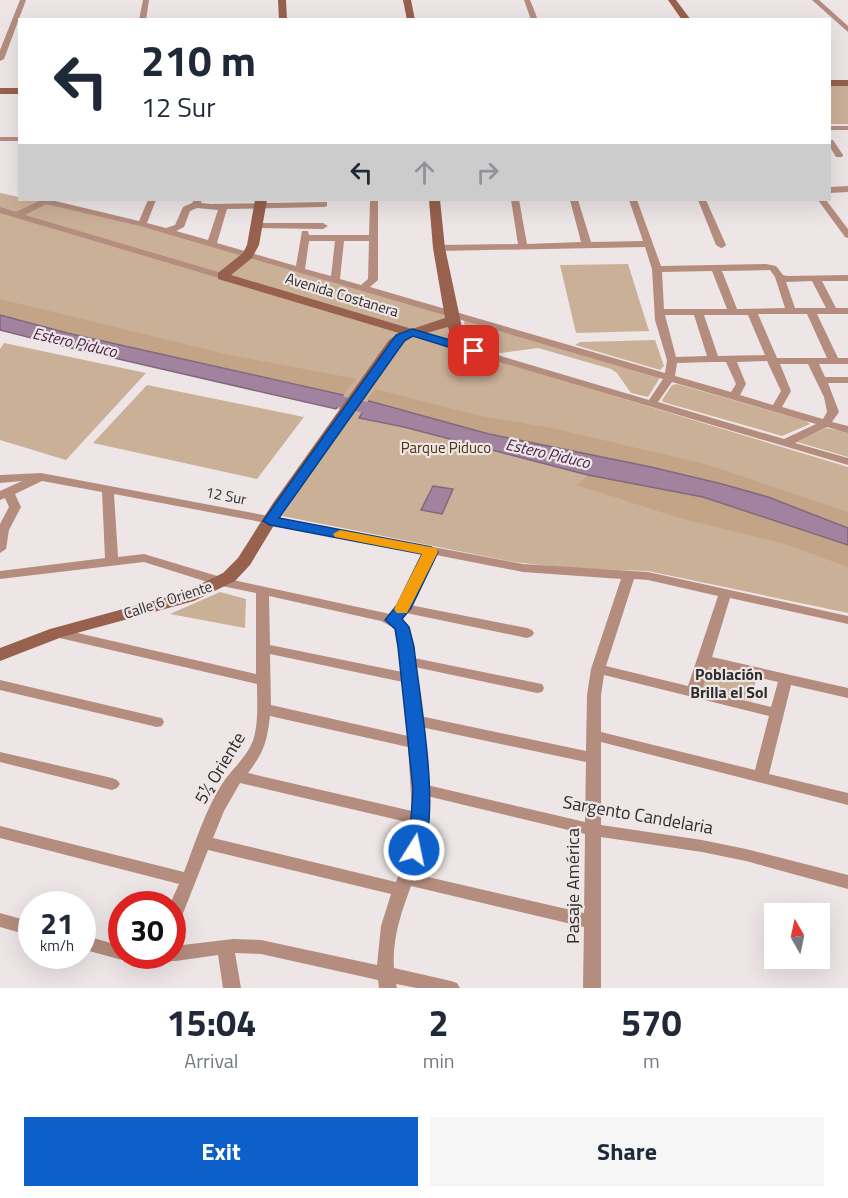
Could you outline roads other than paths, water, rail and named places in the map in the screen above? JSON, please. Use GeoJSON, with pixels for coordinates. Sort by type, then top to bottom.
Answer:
{"type":"FeatureCollection","features":[{"type":"Feature","properties":{"kind":"main road"},"geometry":{"type":"LineString","coordinates":[[282,0],[283,18]]}},
{"type":"Feature","properties":{"kind":"main road"},"geometry":{"type":"LineString","coordinates":[[407,0],[411,18]]}},
{"type":"Feature","properties":{"kind":"main road"},"geometry":{"type":"LineString","coordinates":[[672,0],[686,18]]}},
{"type":"Feature","properties":{"kind":"main road"},"geometry":{"type":"LineString","coordinates":[[831,83],[848,83]]}},
{"type":"Feature","properties":{"kind":"main road"},"geometry":{"type":"LineString","coordinates":[[0,90],[18,90]]}},
{"type":"Feature","properties":{"kind":"main road"},"geometry":{"type":"LineString","coordinates":[[435,201],[439,248],[459,346]]}},
{"type":"Feature","properties":{"kind":"main road"},"geometry":{"type":"LineString","coordinates":[[222,276],[248,255],[257,226],[261,202]]}},
{"type":"Feature","properties":{"kind":"main road","name":"Avenida Costanera"},"geometry":{"type":"LineString","coordinates":[[222,276],[412,333]]}},
{"type":"Feature","properties":{"kind":"main road","name":"Calle 6 Oriente"},"geometry":{"type":"LineString","coordinates":[[4,649],[188,597],[222,582],[244,561],[394,343],[403,336],[443,325],[452,316]]}},
{"type":"Feature","properties":{"kind":"street"},"geometry":{"type":"LineString","coordinates":[[0,59],[23,0]]}},
{"type":"Feature","properties":{"kind":"street"},"geometry":{"type":"LineString","coordinates":[[142,18],[146,0]]}},
{"type":"Feature","properties":{"kind":"street"},"geometry":{"type":"LineString","coordinates":[[527,0],[534,18]]}},
{"type":"Feature","properties":{"kind":"street"},"geometry":{"type":"LineString","coordinates":[[815,0],[847,29]]}},
{"type":"Feature","properties":{"kind":"street"},"geometry":{"type":"LineString","coordinates":[[835,28],[847,29]]}},
{"type":"Feature","properties":{"kind":"street"},"geometry":{"type":"LineString","coordinates":[[0,35],[18,35]]}},
{"type":"Feature","properties":{"kind":"street"},"geometry":{"type":"LineString","coordinates":[[831,128],[848,128]]}},
{"type":"Feature","properties":{"kind":"street"},"geometry":{"type":"LineString","coordinates":[[0,139],[18,141]]}},
{"type":"Feature","properties":{"kind":"street"},"geometry":{"type":"LineString","coordinates":[[831,143],[839,155]]}},
{"type":"Feature","properties":{"kind":"street"},"geometry":{"type":"LineString","coordinates":[[831,190],[848,189]]}},
{"type":"Feature","properties":{"kind":"street"},"geometry":{"type":"LineString","coordinates":[[17,215],[43,201]]}},
{"type":"Feature","properties":{"kind":"street"},"geometry":{"type":"LineString","coordinates":[[49,201],[167,231],[848,430]]}},
{"type":"Feature","properties":{"kind":"street"},"geometry":{"type":"LineString","coordinates":[[142,224],[152,201]]}},
{"type":"Feature","properties":{"kind":"street"},"geometry":{"type":"LineString","coordinates":[[363,288],[374,279],[372,238],[374,201]]}},
{"type":"Feature","properties":{"kind":"street"},"geometry":{"type":"LineString","coordinates":[[515,201],[523,247]]}},
{"type":"Feature","properties":{"kind":"street"},"geometry":{"type":"LineString","coordinates":[[574,201],[587,246]]}},
{"type":"Feature","properties":{"kind":"street"},"geometry":{"type":"LineString","coordinates":[[633,201],[657,270],[660,312],[672,360],[669,379],[651,405]]}},
{"type":"Feature","properties":{"kind":"street"},"geometry":{"type":"LineString","coordinates":[[702,201],[721,245]]}},
{"type":"Feature","properties":{"kind":"street"},"geometry":{"type":"LineString","coordinates":[[823,201],[844,224],[848,235]]}},
{"type":"Feature","properties":{"kind":"street"},"geometry":{"type":"LineString","coordinates":[[167,231],[179,226],[186,209],[197,202],[224,206],[261,202],[324,202],[323,238]]}},
{"type":"Feature","properties":{"kind":"street"},"geometry":{"type":"LineString","coordinates":[[212,244],[224,206]]}},
{"type":"Feature","properties":{"kind":"street","name":"Avenida Costanera"},"geometry":{"type":"LineString","coordinates":[[0,210],[222,276]]}},
{"type":"Feature","properties":{"kind":"street"},"geometry":{"type":"LineString","coordinates":[[257,226],[323,226]]}},
{"type":"Feature","properties":{"kind":"street"},"geometry":{"type":"LineString","coordinates":[[300,270],[305,226]]}},
{"type":"Feature","properties":{"kind":"street"},"geometry":{"type":"LineString","coordinates":[[305,238],[372,238]]}},
{"type":"Feature","properties":{"kind":"street"},"geometry":{"type":"LineString","coordinates":[[335,280],[340,238]]}},
{"type":"Feature","properties":{"kind":"street"},"geometry":{"type":"LineString","coordinates":[[439,248],[648,244]]}},
{"type":"Feature","properties":{"kind":"street"},"geometry":{"type":"LineString","coordinates":[[716,268],[733,312]]}},
{"type":"Feature","properties":{"kind":"street"},"geometry":{"type":"LineString","coordinates":[[657,270],[773,268],[780,277],[791,311]]}},
{"type":"Feature","properties":{"kind":"street"},"geometry":{"type":"LineString","coordinates":[[780,277],[848,278]]}},
{"type":"Feature","properties":{"kind":"street"},"geometry":{"type":"LineString","coordinates":[[816,279],[832,311]]}},
{"type":"Feature","properties":{"kind":"street"},"geometry":{"type":"LineString","coordinates":[[810,311],[834,361]]}},
{"type":"Feature","properties":{"kind":"street"},"geometry":{"type":"LineString","coordinates":[[660,312],[848,311]]}},
{"type":"Feature","properties":{"kind":"street"},"geometry":{"type":"LineString","coordinates":[[698,312],[714,360]]}},
{"type":"Feature","properties":{"kind":"street"},"geometry":{"type":"LineString","coordinates":[[752,312],[786,391],[776,409]]}},
{"type":"Feature","properties":{"kind":"street","name":"Avenida Costanera"},"geometry":{"type":"LineString","coordinates":[[412,333],[848,462]]}},
{"type":"Feature","properties":{"kind":"street"},"geometry":{"type":"LineString","coordinates":[[730,359],[741,384],[734,397]]}},
{"type":"Feature","properties":{"kind":"street"},"geometry":{"type":"LineString","coordinates":[[672,360],[848,361]]}},
{"type":"Feature","properties":{"kind":"street"},"geometry":{"type":"LineString","coordinates":[[786,443],[825,423],[832,412],[812,361]]}},
{"type":"Feature","properties":{"kind":"street"},"geometry":{"type":"LineString","coordinates":[[821,380],[848,380]]}},
{"type":"Feature","properties":{"kind":"street"},"geometry":{"type":"LineString","coordinates":[[0,549],[3,530],[15,507],[4,495],[41,477]]}},
{"type":"Feature","properties":{"kind":"street","name":"12 Sur"},"geometry":{"type":"LineString","coordinates":[[0,479],[41,477],[431,552],[562,572],[629,574],[726,592],[848,620]]}},
{"type":"Feature","properties":{"kind":"street"},"geometry":{"type":"LineString","coordinates":[[108,490],[112,561]]}},
{"type":"Feature","properties":{"kind":"street"},"geometry":{"type":"LineString","coordinates":[[393,620],[403,608],[431,552]]}},
{"type":"Feature","properties":{"kind":"street"},"geometry":{"type":"LineString","coordinates":[[0,575],[144,558],[222,582],[393,620],[402,627],[408,661],[421,789],[420,819],[414,850],[387,930],[387,980]]}},
{"type":"Feature","properties":{"kind":"street","name":"Pasaje América"},"geometry":{"type":"LineString","coordinates":[[592,988],[594,695],[598,669],[629,574]]}},
{"type":"Feature","properties":{"kind":"street","name":"5½ Oriente"},"geometry":{"type":"LineString","coordinates":[[185,891],[208,826],[236,776],[251,758],[260,741],[264,709],[262,591]]}},
{"type":"Feature","properties":{"kind":"street"},"geometry":{"type":"LineString","coordinates":[[694,691],[726,592]]}},
{"type":"Feature","properties":{"kind":"street"},"geometry":{"type":"LineString","coordinates":[[403,608],[527,633]]}},
{"type":"Feature","properties":{"kind":"street"},"geometry":{"type":"LineString","coordinates":[[56,633],[262,680]]}},
{"type":"Feature","properties":{"kind":"street"},"geometry":{"type":"LineString","coordinates":[[262,648],[408,678]]}},
{"type":"Feature","properties":{"kind":"street"},"geometry":{"type":"LineString","coordinates":[[704,660],[848,693]]}},
{"type":"Feature","properties":{"kind":"street"},"geometry":{"type":"LineString","coordinates":[[408,661],[537,688]]}},
{"type":"Feature","properties":{"kind":"street"},"geometry":{"type":"LineString","coordinates":[[598,669],[776,713]]}},
{"type":"Feature","properties":{"kind":"street"},"geometry":{"type":"LineString","coordinates":[[760,777],[785,680]]}},
{"type":"Feature","properties":{"kind":"street"},"geometry":{"type":"LineString","coordinates":[[0,685],[158,722]]}},
{"type":"Feature","properties":{"kind":"street"},"geometry":{"type":"LineString","coordinates":[[264,709],[415,743]]}},
{"type":"Feature","properties":{"kind":"street"},"geometry":{"type":"LineString","coordinates":[[413,720],[593,758]]}},
{"type":"Feature","properties":{"kind":"street"},"geometry":{"type":"LineString","coordinates":[[593,735],[848,799]]}},
{"type":"Feature","properties":{"kind":"street"},"geometry":{"type":"LineString","coordinates":[[0,757],[112,784]]}},
{"type":"Feature","properties":{"kind":"street"},"geometry":{"type":"LineString","coordinates":[[236,776],[420,819]]}},
{"type":"Feature","properties":{"kind":"street","name":"Sargento Candelaria"},"geometry":{"type":"LineString","coordinates":[[421,789],[594,830],[746,855],[848,882]]}},
{"type":"Feature","properties":{"kind":"street"},"geometry":{"type":"LineString","coordinates":[[0,832],[190,879]]}},
{"type":"Feature","properties":{"kind":"street"},"geometry":{"type":"LineString","coordinates":[[203,842],[593,922]]}},
{"type":"Feature","properties":{"kind":"street"},"geometry":{"type":"LineString","coordinates":[[0,920],[18,925]]}},
{"type":"Feature","properties":{"kind":"street"},"geometry":{"type":"LineString","coordinates":[[186,953],[247,946],[274,949],[348,967],[387,980],[451,988]]}},
{"type":"Feature","properties":{"kind":"street"},"geometry":{"type":"LineString","coordinates":[[225,947],[232,988]]}},
{"type":"Feature","properties":{"kind":"water"},"geometry":{"type":"Polygon","coordinates":[[[0,315],[67,333],[343,395],[336,409],[75,349],[0,330],[0,315]]]}},
{"type":"Feature","properties":{"kind":"water"},"geometry":{"type":"Polygon","coordinates":[[[369,401],[489,434],[651,467],[768,497],[848,528],[848,545],[703,497],[588,475],[404,427],[359,418],[369,401]]]}},
{"type":"Feature","properties":{"kind":"water"},"geometry":{"type":"Polygon","coordinates":[[[433,486],[453,489],[442,514],[421,510],[433,486]]]}},
{"type":"Feature","properties":{"kind":"waterway","name":"Estero Piduco"},"geometry":{"type":"LineString","coordinates":[[312,395],[393,414]]}},
{"type":"Feature","properties":{"kind":"district","name":"Población Brilla el Sol"},"geometry":{"type":"Point","coordinates":[729,683]}},
{"type":"Feature","properties":{"kind":"park label","name":"Parque Piduco"},"geometry":{"type":"Point","coordinates":[446,448]}}]}
